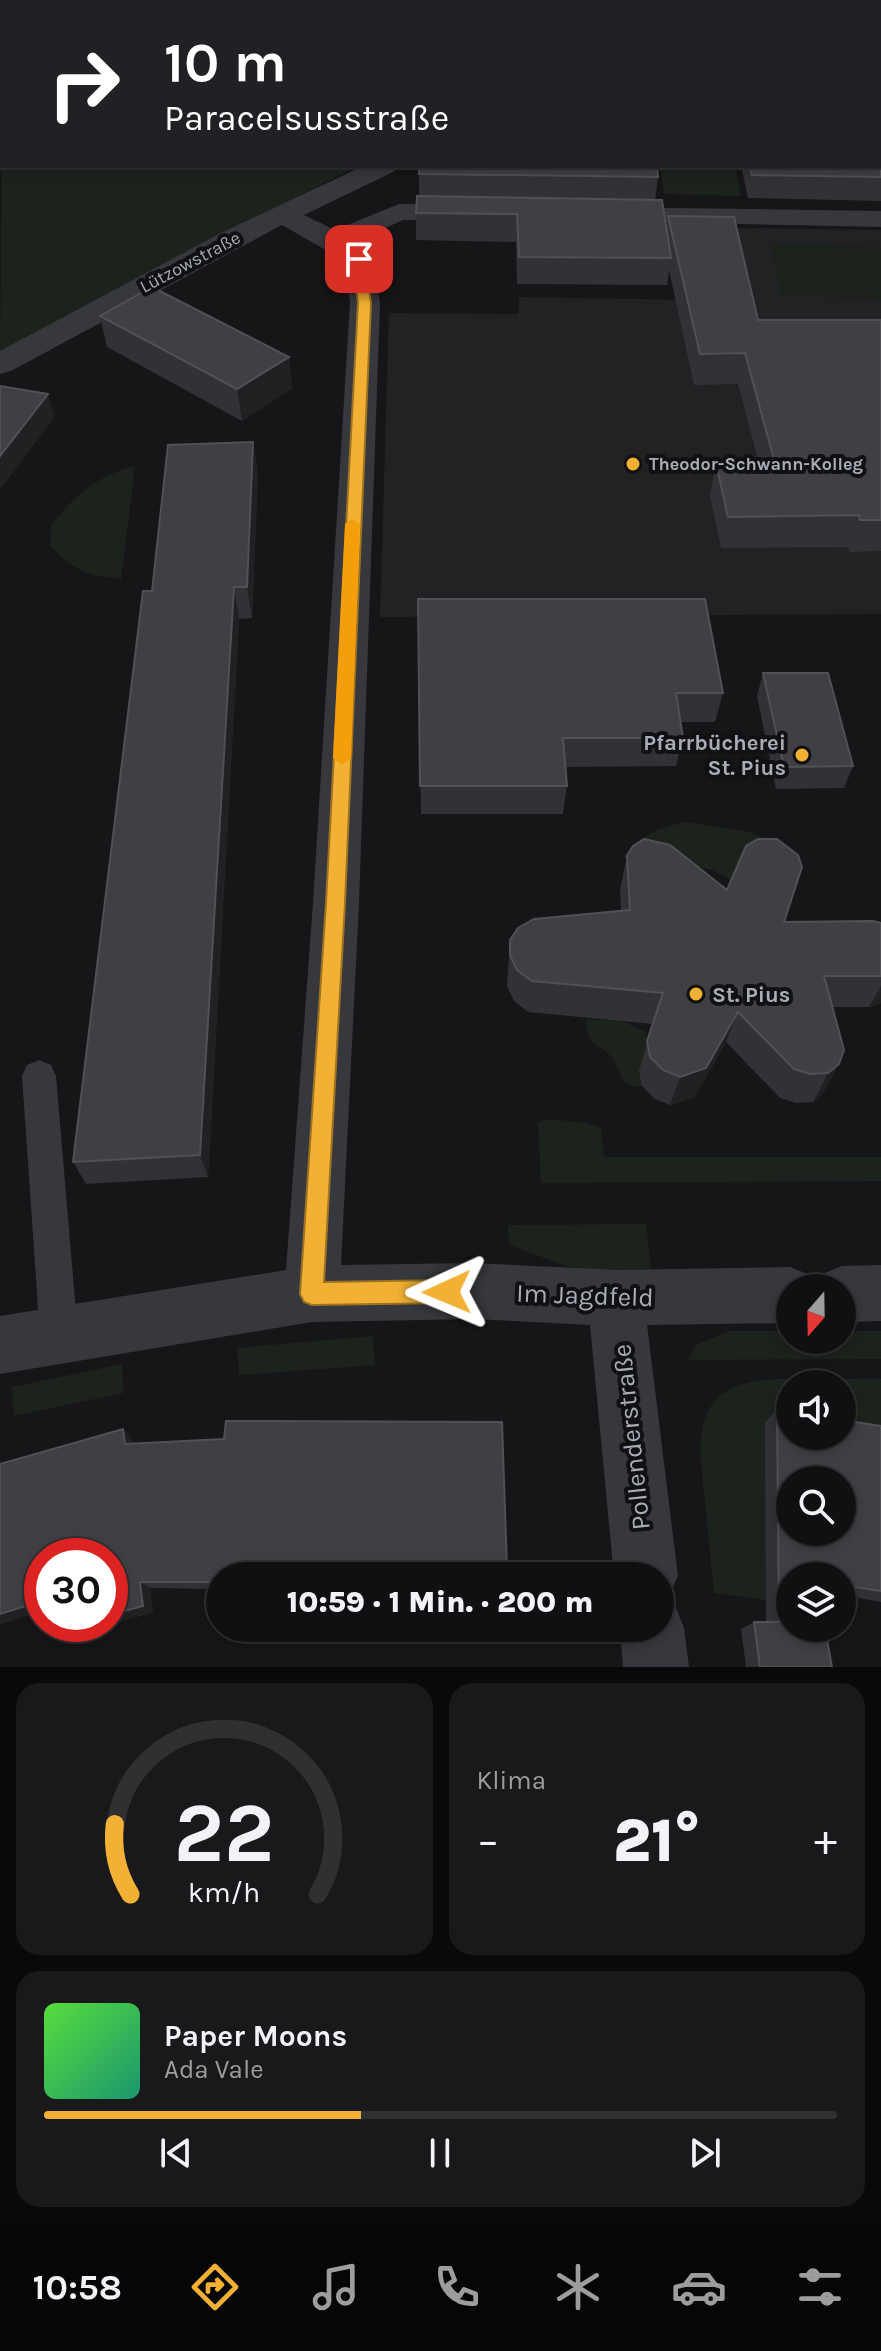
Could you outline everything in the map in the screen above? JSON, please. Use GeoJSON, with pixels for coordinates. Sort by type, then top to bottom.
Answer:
{"type":"FeatureCollection","features":[{"type":"Feature","properties":{"kind":"street","name":"Lützowstraße"},"geometry":{"type":"LineString","coordinates":[[0,364],[231,239],[380,168]]}},
{"type":"Feature","properties":{"kind":"street"},"geometry":{"type":"LineString","coordinates":[[336,240],[399,212],[508,213]]}},
{"type":"Feature","properties":{"kind":"street"},"geometry":{"type":"LineString","coordinates":[[570,214],[881,219]]}},
{"type":"Feature","properties":{"kind":"street"},"geometry":{"type":"LineString","coordinates":[[283,215],[336,240],[359,259],[365,303],[336,903],[312,1294]]}},
{"type":"Feature","properties":{"kind":"street","name":"Im Jagdfeld"},"geometry":{"type":"LineString","coordinates":[[0,1345],[312,1294],[474,1291],[616,1298],[776,1295]]}},
{"type":"Feature","properties":{"kind":"street"},"geometry":{"type":"LineString","coordinates":[[856,1294],[881,1293]]}},
{"type":"Feature","properties":{"kind":"street","name":"Pollenderstraße"},"geometry":{"type":"LineString","coordinates":[[616,1298],[644,1562]]}},
{"type":"Feature","properties":{"kind":"street"},"geometry":{"type":"LineString","coordinates":[[653,1642],[656,1667]]}},
{"type":"Feature","properties":{"kind":"lane"},"geometry":{"type":"LineString","coordinates":[[39,1076],[59,1336]]}},
{"type":"Feature","properties":{"kind":"shaded area"},"geometry":{"type":"Polygon","coordinates":[[[2,168],[353,168],[0,355],[2,168]]]}},
{"type":"Feature","properties":{"kind":"shaded area"},"geometry":{"type":"Polygon","coordinates":[[[660,168],[735,168],[741,196],[664,194],[660,168]]]}},
{"type":"Feature","properties":{"kind":"shaded area","name":"Theodor-Schwann-Kolleg"},"geometry":{"type":"Polygon","coordinates":[[[738,228],[881,230],[881,614],[380,617],[389,313],[518,314],[519,297],[753,301],[738,228]]]}},
{"type":"Feature","properties":{"kind":"shaded area"},"geometry":{"type":"Polygon","coordinates":[[[770,244],[881,246],[881,299],[782,297],[770,244]]]}},
{"type":"Feature","properties":{"kind":"shaded area"},"geometry":{"type":"Polygon","coordinates":[[[135,466],[121,579],[90,574],[74,567],[50,545],[51,526],[87,488],[109,475],[135,466]]]}},
{"type":"Feature","properties":{"kind":"shaded area"},"geometry":{"type":"Polygon","coordinates":[[[687,822],[749,832],[773,843],[733,883],[706,869],[648,865],[623,857],[651,833],[687,822]]]}},
{"type":"Feature","properties":{"kind":"shaded area"},"geometry":{"type":"Polygon","coordinates":[[[586,1019],[621,1021],[645,1031],[642,1086],[625,1082],[613,1059],[592,1042],[586,1019]]]}},
{"type":"Feature","properties":{"kind":"shaded area"},"geometry":{"type":"Polygon","coordinates":[[[550,1119],[587,1123],[601,1128],[604,1157],[881,1157],[881,1181],[541,1183],[538,1123],[550,1119]]]}},
{"type":"Feature","properties":{"kind":"shaded area"},"geometry":{"type":"Polygon","coordinates":[[[646,1224],[651,1269],[580,1271],[509,1245],[508,1225],[646,1224]]]}},
{"type":"Feature","properties":{"kind":"shaded area"},"geometry":{"type":"Polygon","coordinates":[[[729,1331],[776,1331],[776,1354],[856,1354],[856,1331],[881,1331],[881,1359],[688,1360],[696,1345],[729,1331]]]}},
{"type":"Feature","properties":{"kind":"shaded area"},"geometry":{"type":"Polygon","coordinates":[[[373,1336],[375,1365],[239,1375],[237,1348],[373,1336]]]}},
{"type":"Feature","properties":{"kind":"shaded area"},"geometry":{"type":"Polygon","coordinates":[[[122,1364],[123,1393],[14,1416],[12,1387],[122,1364]]]}},
{"type":"Feature","properties":{"kind":"shaded area"},"geometry":{"type":"Polygon","coordinates":[[[776,1379],[776,1450],[787,1450],[785,1466],[776,1466],[776,1528],[766,1600],[714,1593],[701,1459],[704,1422],[711,1407],[722,1394],[740,1385],[776,1379]]]}},
{"type":"Feature","properties":{"kind":"shaded area"},"geometry":{"type":"Polygon","coordinates":[[[856,1379],[881,1379],[881,1442],[856,1438],[856,1379]]]}},
{"type":"Feature","properties":{"kind":"building"},"geometry":{"type":"Polygon","coordinates":[[[420,168],[657,168],[658,177],[419,174],[420,168]]]}},
{"type":"Feature","properties":{"kind":"building"},"geometry":{"type":"Polygon","coordinates":[[[750,168],[881,168],[881,177],[752,175],[750,168]]]}},
{"type":"Feature","properties":{"kind":"building"},"geometry":{"type":"Polygon","coordinates":[[[417,196],[662,200],[671,258],[519,257],[517,214],[416,213],[417,196]]]}},
{"type":"Feature","properties":{"kind":"building"},"geometry":{"type":"Polygon","coordinates":[[[668,216],[734,217],[758,320],[881,320],[881,520],[860,520],[859,515],[728,517],[716,463],[775,463],[745,353],[700,354],[668,216]]]}},
{"type":"Feature","properties":{"kind":"building"},"geometry":{"type":"Polygon","coordinates":[[[152,287],[289,357],[237,389],[100,316],[152,287]]]}},
{"type":"Feature","properties":{"kind":"building"},"geometry":{"type":"Polygon","coordinates":[[[0,386],[48,394],[0,456],[0,386]]]}},
{"type":"Feature","properties":{"kind":"building"},"geometry":{"type":"Polygon","coordinates":[[[253,442],[247,587],[234,587],[200,1155],[73,1162],[143,591],[152,591],[168,445],[253,442]]]}},
{"type":"Feature","properties":{"kind":"building"},"geometry":{"type":"Polygon","coordinates":[[[418,599],[705,599],[723,693],[676,693],[683,738],[563,738],[567,786],[420,786],[418,599]]]}},
{"type":"Feature","properties":{"kind":"building"},"geometry":{"type":"Polygon","coordinates":[[[763,673],[828,673],[853,766],[784,767],[763,673]]]}},
{"type":"Feature","properties":{"kind":"building","name":"St. Pius"},"geometry":{"type":"Polygon","coordinates":[[[644,839],[670,845],[727,890],[746,846],[758,839],[777,839],[798,855],[802,867],[784,922],[881,923],[881,976],[824,976],[844,1050],[839,1064],[828,1073],[810,1074],[794,1069],[738,1012],[706,1068],[680,1077],[663,1070],[650,1057],[647,1041],[663,993],[532,981],[517,970],[510,955],[510,940],[518,928],[534,919],[630,910],[627,856],[633,846],[644,839]]]}},
{"type":"Feature","properties":{"kind":"building"},"geometry":{"type":"Polygon","coordinates":[[[226,1421],[502,1422],[507,1562],[206,1562],[206,1582],[140,1582],[143,1606],[128,1610],[128,1538],[24,1538],[24,1607],[0,1614],[0,1464],[123,1429],[125,1444],[224,1439],[226,1421]]]}},
{"type":"Feature","properties":{"kind":"building"},"geometry":{"type":"Polygon","coordinates":[[[856,1422],[881,1426],[881,1591],[856,1587],[856,1562],[778,1562],[778,1546],[856,1546],[856,1466],[778,1466],[777,1450],[856,1450],[856,1422]]]}},
{"type":"Feature","properties":{"kind":"building"},"geometry":{"type":"Polygon","coordinates":[[[754,1622],[776,1622],[776,1642],[828,1642],[832,1667],[760,1667],[754,1622]]]}},
{"type":"Feature","properties":{"kind":"slow traffic"},"geometry":{"type":"LineString","coordinates":[[342,758],[352,524]]}},
{"type":"Feature","properties":{"kind":"place","name":"Theodor-Schwann-Kolleg"},"geometry":{"type":"Point","coordinates":[633,464]}},
{"type":"Feature","properties":{"kind":"place","name":"Pfarrbücherei St. Pius"},"geometry":{"type":"Point","coordinates":[802,755]}},
{"type":"Feature","properties":{"kind":"place","name":"St. Pius"},"geometry":{"type":"Point","coordinates":[696,994]}},
{"type":"Feature","properties":{"kind":"route"},"geometry":{"type":"LineString","coordinates":[[359,259],[365,303],[336,903],[312,1294],[447,1292]]}}]}
